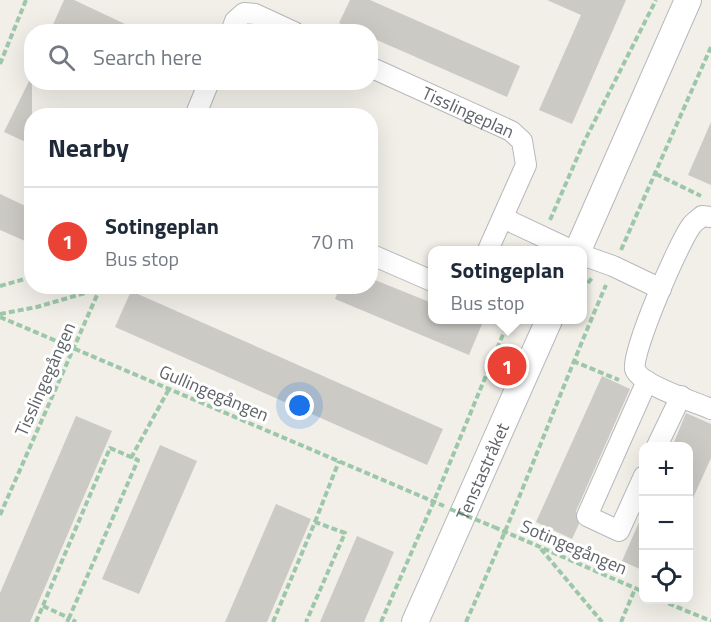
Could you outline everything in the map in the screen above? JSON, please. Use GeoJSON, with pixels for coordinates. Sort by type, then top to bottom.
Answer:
{"type":"FeatureCollection","features":[{"type":"Feature","properties":{"kind":"street"},"geometry":{"type":"LineString","coordinates":[[580,246],[688,0]]}},
{"type":"Feature","properties":{"kind":"street"},"geometry":{"type":"LineString","coordinates":[[234,24],[244,13],[255,14],[277,24]]}},
{"type":"Feature","properties":{"kind":"street","name":"Tisslingeplan"},"geometry":{"type":"LineString","coordinates":[[378,71],[511,131],[522,141],[526,165],[490,246]]}},
{"type":"Feature","properties":{"kind":"street"},"geometry":{"type":"LineString","coordinates":[[198,108],[206,90]]}},
{"type":"Feature","properties":{"kind":"street"},"geometry":{"type":"LineString","coordinates":[[711,217],[702,216],[691,226],[661,289],[635,355],[635,369],[646,381],[711,409]]}},
{"type":"Feature","properties":{"kind":"street"},"geometry":{"type":"LineString","coordinates":[[503,218],[562,246]]}},
{"type":"Feature","properties":{"kind":"street"},"geometry":{"type":"LineString","coordinates":[[378,257],[428,279]]}},
{"type":"Feature","properties":{"kind":"street"},"geometry":{"type":"LineString","coordinates":[[587,257],[613,266],[661,289]]}},
{"type":"Feature","properties":{"kind":"street","name":"Tenstastråket"},"geometry":{"type":"LineString","coordinates":[[415,622],[547,324]]}},
{"type":"Feature","properties":{"kind":"street"},"geometry":{"type":"LineString","coordinates":[[639,487],[619,531],[587,516],[646,381]]}},
{"type":"Feature","properties":{"kind":"street"},"geometry":{"type":"LineString","coordinates":[[659,442],[681,396]]}},
{"type":"Feature","properties":{"kind":"path"},"geometry":{"type":"LineString","coordinates":[[0,64],[26,0]]}},
{"type":"Feature","properties":{"kind":"path"},"geometry":{"type":"LineString","coordinates":[[548,224],[584,142],[656,0]]}},
{"type":"Feature","properties":{"kind":"path"},"geometry":{"type":"LineString","coordinates":[[466,622],[506,532],[613,266],[711,47]]}},
{"type":"Feature","properties":{"kind":"path"},"geometry":{"type":"LineString","coordinates":[[656,174],[711,201]]}},
{"type":"Feature","properties":{"kind":"path"},"geometry":{"type":"LineString","coordinates":[[0,286],[24,279]]}},
{"type":"Feature","properties":{"kind":"path"},"geometry":{"type":"LineString","coordinates":[[0,316],[80,294]]}},
{"type":"Feature","properties":{"kind":"path","name":"Tisslingegången"},"geometry":{"type":"LineString","coordinates":[[0,515],[97,294]]}},
{"type":"Feature","properties":{"kind":"path","name":"Gullingegången"},"geometry":{"type":"LineString","coordinates":[[0,316],[450,509]]}},
{"type":"Feature","properties":{"kind":"path"},"geometry":{"type":"LineString","coordinates":[[381,622],[507,324]]}},
{"type":"Feature","properties":{"kind":"path"},"geometry":{"type":"LineString","coordinates":[[131,458],[169,389]]}},
{"type":"Feature","properties":{"kind":"path"},"geometry":{"type":"LineString","coordinates":[[36,622],[110,448],[138,460],[68,620]]}},
{"type":"Feature","properties":{"kind":"path"},"geometry":{"type":"LineString","coordinates":[[273,622],[339,461]]}},
{"type":"Feature","properties":{"kind":"path","name":"Sotingegången"},"geometry":{"type":"LineString","coordinates":[[450,509],[639,590]]}},
{"type":"Feature","properties":{"kind":"path"},"geometry":{"type":"LineString","coordinates":[[306,622],[345,533],[315,522]]}},
{"type":"Feature","properties":{"kind":"path"},"geometry":{"type":"LineString","coordinates":[[540,549],[602,622]]}},
{"type":"Feature","properties":{"kind":"path"},"geometry":{"type":"LineString","coordinates":[[621,622],[635,588]]}},
{"type":"Feature","properties":{"kind":"path"},"geometry":{"type":"LineString","coordinates":[[670,604],[711,621]]}},
{"type":"Feature","properties":{"kind":"path"},"geometry":{"type":"LineString","coordinates":[[43,606],[76,622]]}},
{"type":"Feature","properties":{"kind":"building"},"geometry":{"type":"Polygon","coordinates":[[[64,0],[74,0],[125,24],[53,24],[64,0]]]}},
{"type":"Feature","properties":{"kind":"building"},"geometry":{"type":"Polygon","coordinates":[[[350,0],[370,0],[520,66],[507,97],[378,41],[378,24],[339,23],[350,0]]]}},
{"type":"Feature","properties":{"kind":"building"},"geometry":{"type":"Polygon","coordinates":[[[547,0],[626,0],[572,124],[539,110],[581,15],[547,0]]]}},
{"type":"Feature","properties":{"kind":"building"},"geometry":{"type":"Polygon","coordinates":[[[25,90],[32,90],[32,108],[24,108],[24,141],[4,132],[25,90]]]}},
{"type":"Feature","properties":{"kind":"building"},"geometry":{"type":"Polygon","coordinates":[[[711,122],[711,185],[688,175],[711,122]]]}},
{"type":"Feature","properties":{"kind":"building"},"geometry":{"type":"Polygon","coordinates":[[[0,194],[24,205],[24,240],[0,230],[0,194]]]}},
{"type":"Feature","properties":{"kind":"building"},"geometry":{"type":"Polygon","coordinates":[[[378,281],[428,301],[428,324],[482,324],[469,355],[335,299],[337,294],[378,294],[378,281]]]}},
{"type":"Feature","properties":{"kind":"building"},"geometry":{"type":"Polygon","coordinates":[[[130,294],[138,294],[443,429],[427,465],[115,327],[130,294]]]}},
{"type":"Feature","properties":{"kind":"building"},"geometry":{"type":"Polygon","coordinates":[[[602,376],[630,389],[576,511],[579,524],[572,539],[536,522],[602,376]]]}},
{"type":"Feature","properties":{"kind":"building"},"geometry":{"type":"Polygon","coordinates":[[[686,413],[711,424],[711,458],[693,498],[693,442],[674,442],[686,413]]]}},
{"type":"Feature","properties":{"kind":"building"},"geometry":{"type":"Polygon","coordinates":[[[76,416],[112,431],[30,622],[0,622],[0,593],[76,416]]]}},
{"type":"Feature","properties":{"kind":"building"},"geometry":{"type":"Polygon","coordinates":[[[160,445],[197,461],[139,594],[102,579],[160,445]]]}},
{"type":"Feature","properties":{"kind":"building"},"geometry":{"type":"Polygon","coordinates":[[[276,504],[311,519],[267,622],[225,622],[276,504]]]}},
{"type":"Feature","properties":{"kind":"building"},"geometry":{"type":"Polygon","coordinates":[[[639,522],[639,569],[622,561],[639,522]]]}},
{"type":"Feature","properties":{"kind":"building"},"geometry":{"type":"Polygon","coordinates":[[[357,536],[394,552],[364,622],[320,622],[357,536]]]}},
{"type":"Feature","properties":{"kind":"place","name":"Sotingeplan"},"geometry":{"type":"Point","coordinates":[507,366]}}]}
